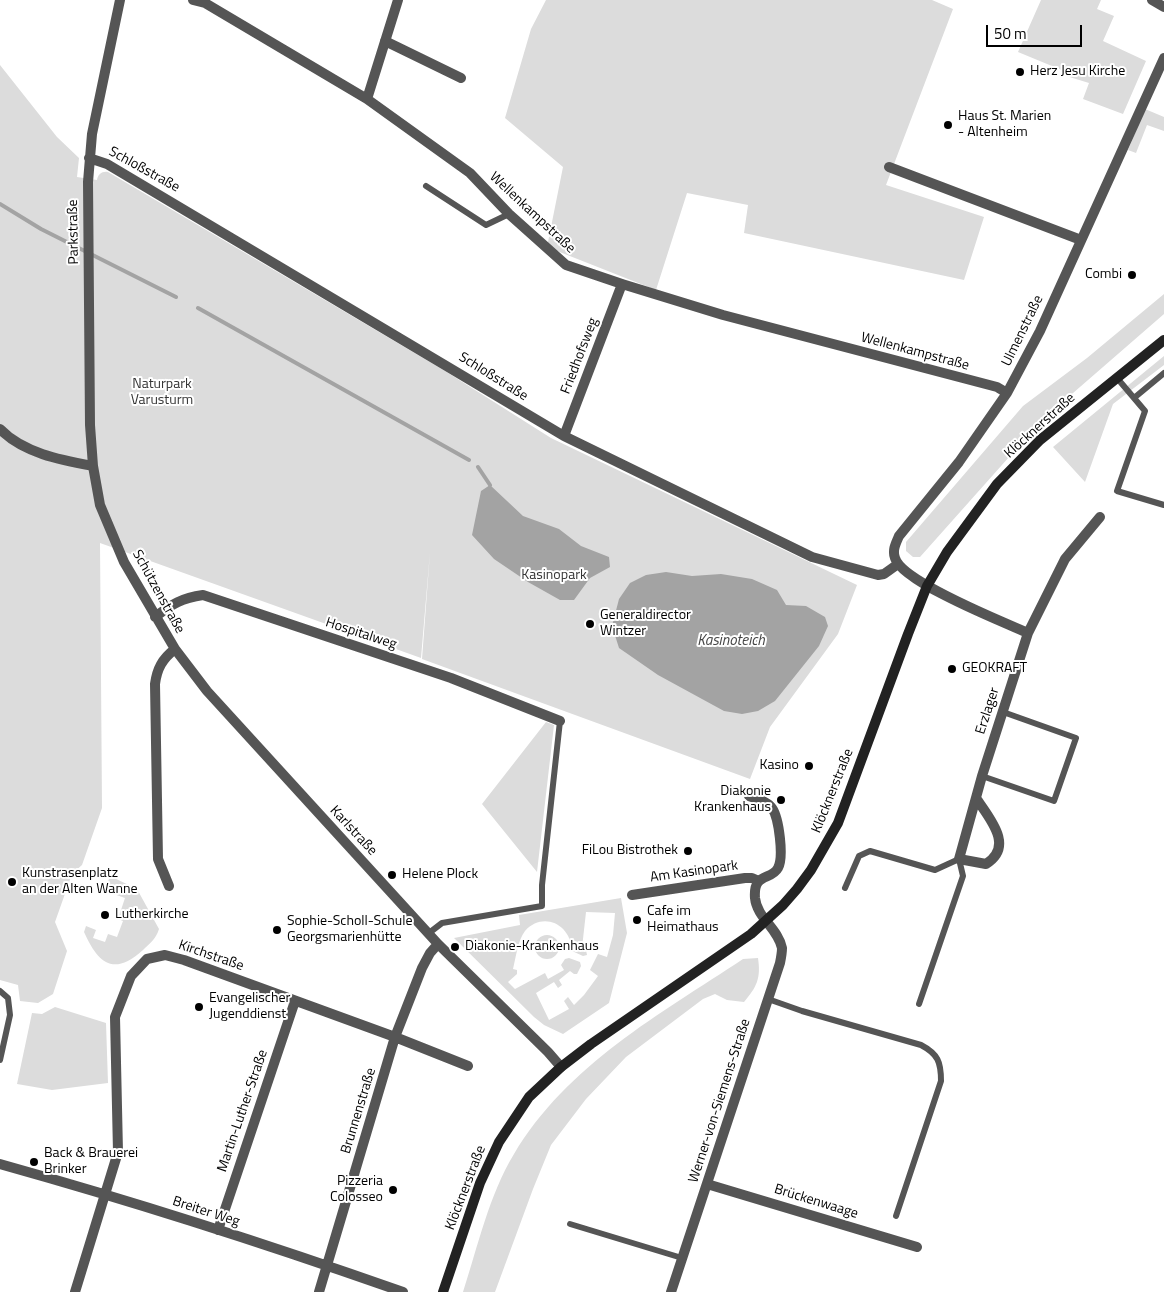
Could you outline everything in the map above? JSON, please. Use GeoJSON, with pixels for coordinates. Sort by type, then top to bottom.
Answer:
{"type":"FeatureCollection","features":[{"type":"Feature","properties":{"kind":"main road","name":"Klöcknerstraße"},"geometry":{"type":"LineString","coordinates":[[443,1292],[480,1183],[499,1142],[530,1098],[561,1067],[591,1044],[766,921],[802,883],[838,823],[927,586],[947,552],[997,484],[1040,440],[1164,340]]}},
{"type":"Feature","properties":{"kind":"street","name":"Parkstraße"},"geometry":{"type":"LineString","coordinates":[[93,466],[90,425],[89,158],[92,134],[120,0]]}},
{"type":"Feature","properties":{"kind":"street","name":"Wellenkampstraße"},"geometry":{"type":"LineString","coordinates":[[193,0],[205,3],[366,99],[470,173],[509,214],[566,265],[732,317],[997,388],[1007,393]]}},
{"type":"Feature","properties":{"kind":"street"},"geometry":{"type":"LineString","coordinates":[[366,99],[398,0]]}},
{"type":"Feature","properties":{"kind":"street"},"geometry":{"type":"LineString","coordinates":[[1152,0],[1164,7]]}},
{"type":"Feature","properties":{"kind":"street"},"geometry":{"type":"LineString","coordinates":[[385,41],[461,78]]}},
{"type":"Feature","properties":{"kind":"street","name":"Ulmenstraße"},"geometry":{"type":"LineString","coordinates":[[898,564],[894,551],[899,536],[960,462],[1007,393],[1040,331],[1164,58]]}},
{"type":"Feature","properties":{"kind":"street","name":"Schloßstraße"},"geometry":{"type":"LineString","coordinates":[[89,158],[115,168],[564,436],[812,557],[878,574],[884,574],[898,564]]}},
{"type":"Feature","properties":{"kind":"street"},"geometry":{"type":"LineString","coordinates":[[889,168],[1081,240]]}},
{"type":"Feature","properties":{"kind":"street","name":"Friedhofsweg"},"geometry":{"type":"LineString","coordinates":[[564,436],[622,284]]}},
{"type":"Feature","properties":{"kind":"street"},"geometry":{"type":"LineString","coordinates":[[0,429],[7,437],[43,455],[93,466]]}},
{"type":"Feature","properties":{"kind":"street","name":"Schützenstraße"},"geometry":{"type":"LineString","coordinates":[[93,466],[100,504],[124,562],[175,649],[166,656],[157,670],[155,684],[158,859],[169,886]]}},
{"type":"Feature","properties":{"kind":"street","name":"Erzlager"},"geometry":{"type":"LineString","coordinates":[[959,859],[982,776],[1028,633],[1065,559],[1100,517]]}},
{"type":"Feature","properties":{"kind":"street"},"geometry":{"type":"LineString","coordinates":[[898,564],[927,586],[1028,633]]}},
{"type":"Feature","properties":{"kind":"street","name":"Hospitalweg"},"geometry":{"type":"LineString","coordinates":[[155,617],[186,597],[204,595],[451,678],[560,720]]}},
{"type":"Feature","properties":{"kind":"street","name":"Karlstraße"},"geometry":{"type":"LineString","coordinates":[[175,649],[207,692],[438,944],[561,1067]]}},
{"type":"Feature","properties":{"kind":"street"},"geometry":{"type":"LineString","coordinates":[[748,796],[762,801],[772,808],[775,814],[781,850],[781,859],[777,871],[772,875],[763,877],[759,881],[755,896],[756,906],[766,921]]}},
{"type":"Feature","properties":{"kind":"street"},"geometry":{"type":"LineString","coordinates":[[959,859],[986,864],[994,859],[1000,842],[999,835],[976,798]]}},
{"type":"Feature","properties":{"kind":"street","name":"Am Kasinopark"},"geometry":{"type":"LineString","coordinates":[[632,895],[745,878],[759,881]]}},
{"type":"Feature","properties":{"kind":"street","name":"Werner-von-Siemens-Straße"},"geometry":{"type":"LineString","coordinates":[[671,1292],[780,963],[782,949],[778,936],[766,921]]}},
{"type":"Feature","properties":{"kind":"street","name":"Brunnenstraße"},"geometry":{"type":"LineString","coordinates":[[319,1292],[395,1037],[422,968],[430,953],[438,944]]}},
{"type":"Feature","properties":{"kind":"street","name":"Kirchstraße"},"geometry":{"type":"LineString","coordinates":[[75,1292],[118,1152],[114,1017],[131,976],[147,959],[164,955],[184,960],[395,1037],[468,1066]]}},
{"type":"Feature","properties":{"kind":"street","name":"Martin-Luther-Straße"},"geometry":{"type":"LineString","coordinates":[[218,1230],[295,1001]]}},
{"type":"Feature","properties":{"kind":"street","name":"Breiter Weg"},"geometry":{"type":"LineString","coordinates":[[0,1164],[106,1194],[403,1292]]}},
{"type":"Feature","properties":{"kind":"street","name":"Brückenwaage"},"geometry":{"type":"LineString","coordinates":[[707,1184],[917,1247]]}},
{"type":"Feature","properties":{"kind":"lane"},"geometry":{"type":"LineString","coordinates":[[426,186],[486,225],[509,214]]}},
{"type":"Feature","properties":{"kind":"lane"},"geometry":{"type":"LineString","coordinates":[[1134,398],[1164,374]]}},
{"type":"Feature","properties":{"kind":"lane"},"geometry":{"type":"LineString","coordinates":[[1117,378],[1144,411],[1118,491],[1164,506]]}},
{"type":"Feature","properties":{"kind":"lane"},"geometry":{"type":"LineString","coordinates":[[982,776],[1054,801],[1076,738],[1003,712]]}},
{"type":"Feature","properties":{"kind":"lane"},"geometry":{"type":"LineString","coordinates":[[428,933],[442,923],[542,906],[542,885],[560,720]]}},
{"type":"Feature","properties":{"kind":"lane"},"geometry":{"type":"LineString","coordinates":[[844,888],[859,856],[870,851],[935,870],[959,859],[964,876],[919,1004]]}},
{"type":"Feature","properties":{"kind":"lane"},"geometry":{"type":"LineString","coordinates":[[0,991],[8,998],[10,1015],[0,1060]]}},
{"type":"Feature","properties":{"kind":"lane"},"geometry":{"type":"LineString","coordinates":[[768,999],[802,1011],[921,1045],[930,1050],[938,1059],[941,1068],[941,1081],[896,1216]]}},
{"type":"Feature","properties":{"kind":"lane"},"geometry":{"type":"LineString","coordinates":[[570,1224],[682,1258]]}},
{"type":"Feature","properties":{"kind":"green space"},"geometry":{"type":"Polygon","coordinates":[[[546,0],[932,0],[953,9],[886,185],[984,217],[964,280],[744,233],[748,205],[687,193],[656,290],[547,247],[563,167],[505,118],[531,29],[546,0]]]}},
{"type":"Feature","properties":{"kind":"green space"},"geometry":{"type":"Polygon","coordinates":[[[1041,0],[1101,0],[1097,9],[1114,16],[1103,41],[1146,61],[1123,114],[1083,99],[1089,83],[1063,75],[1064,71],[1018,52],[1041,0]]]}},
{"type":"Feature","properties":{"kind":"green space","name":"Naturpark Varusturm"},"geometry":{"type":"Polygon","coordinates":[[[0,65],[57,137],[79,158],[77,177],[97,180],[101,173],[108,172],[445,371],[551,438],[857,585],[838,634],[770,727],[750,779],[422,659],[430,552],[421,658],[100,543],[102,808],[82,865],[72,874],[55,922],[67,951],[53,994],[38,1003],[20,1001],[18,985],[0,980],[0,65]]]}},
{"type":"Feature","properties":{"kind":"green space"},"geometry":{"type":"Polygon","coordinates":[[[1145,109],[1164,117],[1164,131],[1147,125],[1136,153],[1128,150],[1145,109]]]}},
{"type":"Feature","properties":{"kind":"green space"},"geometry":{"type":"Polygon","coordinates":[[[1164,294],[1164,314],[1042,420],[920,557],[913,557],[906,551],[906,542],[1023,406],[1087,358],[1164,294]]]}},
{"type":"Feature","properties":{"kind":"green space"},"geometry":{"type":"Polygon","coordinates":[[[1164,356],[1164,365],[1113,404],[1085,482],[1053,447],[1164,356]]]}},
{"type":"Feature","properties":{"kind":"green space"},"geometry":{"type":"Polygon","coordinates":[[[546,722],[554,725],[537,872],[482,804],[546,722]]]}},
{"type":"Feature","properties":{"kind":"green space"},"geometry":{"type":"Polygon","coordinates":[[[110,876],[137,889],[159,929],[143,950],[123,963],[115,964],[108,963],[95,952],[84,932],[86,926],[96,930],[93,938],[105,942],[108,934],[117,937],[123,921],[118,919],[125,898],[105,891],[110,876]]]}},
{"type":"Feature","properties":{"kind":"green space"},"geometry":{"type":"Polygon","coordinates":[[[621,898],[627,933],[609,1003],[563,1034],[544,1025],[534,1017],[454,938],[520,925],[519,915],[621,898]],[[586,912],[582,948],[586,950],[587,955],[583,956],[572,951],[567,934],[555,923],[548,921],[532,925],[525,931],[519,944],[513,969],[517,970],[517,974],[508,982],[515,989],[545,973],[548,979],[564,970],[561,965],[565,959],[569,958],[580,962],[581,966],[577,974],[570,971],[559,980],[562,985],[558,988],[554,982],[536,993],[549,1020],[569,1009],[564,1001],[568,997],[574,1005],[598,976],[590,970],[598,954],[607,957],[613,935],[615,913],[586,912]]]}},
{"type":"Feature","properties":{"kind":"green space"},"geometry":{"type":"Polygon","coordinates":[[[547,935],[556,938],[559,947],[556,956],[547,959],[538,956],[535,947],[538,938],[547,935]]]}},
{"type":"Feature","properties":{"kind":"green space"},"geometry":{"type":"Polygon","coordinates":[[[758,958],[759,971],[757,982],[744,1002],[727,1000],[715,994],[703,999],[626,1057],[586,1099],[551,1145],[495,1292],[463,1292],[485,1221],[505,1170],[536,1122],[560,1094],[588,1068],[648,1021],[743,959],[758,958]]]}},
{"type":"Feature","properties":{"kind":"green space"},"geometry":{"type":"Polygon","coordinates":[[[55,1007],[106,1023],[108,1083],[52,1090],[17,1084],[32,1013],[42,1014],[55,1007]]]}},
{"type":"Feature","properties":{"kind":"water"},"geometry":{"type":"Polygon","coordinates":[[[490,485],[523,516],[559,529],[581,546],[609,557],[610,567],[590,578],[574,600],[560,600],[528,582],[494,559],[472,535],[481,491],[490,485]]]}},
{"type":"Feature","properties":{"kind":"water","name":"Kasinoteich"},"geometry":{"type":"Polygon","coordinates":[[[666,572],[692,576],[721,574],[752,579],[777,590],[786,605],[806,606],[825,617],[828,626],[819,646],[775,701],[758,711],[742,714],[724,711],[658,675],[619,648],[612,626],[619,599],[630,583],[646,575],[666,572]]]}},
{"type":"Feature","properties":{"kind":"waterway"},"geometry":{"type":"LineString","coordinates":[[0,204],[41,229],[176,297]]}},
{"type":"Feature","properties":{"kind":"waterway"},"geometry":{"type":"LineString","coordinates":[[198,308],[469,460]]}},
{"type":"Feature","properties":{"kind":"waterway"},"geometry":{"type":"LineString","coordinates":[[478,467],[490,485]]}},
{"type":"Feature","properties":{"kind":"place","name":"Herz Jesu Kirche"},"geometry":{"type":"Point","coordinates":[1020,72]}},
{"type":"Feature","properties":{"kind":"place","name":"Haus St. Marien - Altenheim"},"geometry":{"type":"Point","coordinates":[948,125]}},
{"type":"Feature","properties":{"kind":"place","name":"Combi"},"geometry":{"type":"Point","coordinates":[1132,275]}},
{"type":"Feature","properties":{"kind":"place","name":"Generaldirector Wintzer"},"geometry":{"type":"Point","coordinates":[590,624]}},
{"type":"Feature","properties":{"kind":"place","name":"GEOKRAFT"},"geometry":{"type":"Point","coordinates":[952,669]}},
{"type":"Feature","properties":{"kind":"place","name":"Kasino"},"geometry":{"type":"Point","coordinates":[809,766]}},
{"type":"Feature","properties":{"kind":"place","name":"Diakonie Krankenhaus"},"geometry":{"type":"Point","coordinates":[781,800]}},
{"type":"Feature","properties":{"kind":"place","name":"FiLou Bistrothek"},"geometry":{"type":"Point","coordinates":[688,851]}},
{"type":"Feature","properties":{"kind":"place","name":"Helene Plock"},"geometry":{"type":"Point","coordinates":[392,875]}},
{"type":"Feature","properties":{"kind":"place","name":"Kunstrasenplatz an der Alten Wanne"},"geometry":{"type":"Point","coordinates":[12,882]}},
{"type":"Feature","properties":{"kind":"place","name":"Lutherkirche"},"geometry":{"type":"Point","coordinates":[105,915]}},
{"type":"Feature","properties":{"kind":"place","name":"Cafe im Heimathaus"},"geometry":{"type":"Point","coordinates":[637,920]}},
{"type":"Feature","properties":{"kind":"place","name":"Sophie-Scholl-Schule Georgsmarienhütte"},"geometry":{"type":"Point","coordinates":[277,930]}},
{"type":"Feature","properties":{"kind":"place","name":"Diakonie-Krankenhaus"},"geometry":{"type":"Point","coordinates":[455,947]}},
{"type":"Feature","properties":{"kind":"place","name":"Evangelischer Jugenddienst"},"geometry":{"type":"Point","coordinates":[199,1007]}},
{"type":"Feature","properties":{"kind":"place","name":"Back & Brauerei Brinker"},"geometry":{"type":"Point","coordinates":[34,1162]}},
{"type":"Feature","properties":{"kind":"place","name":"Pizzeria Colosseo"},"geometry":{"type":"Point","coordinates":[393,1190]}},
{"type":"Feature","properties":{"kind":"park label","name":"Kasinopark"},"geometry":{"type":"Point","coordinates":[554,576]}}]}
